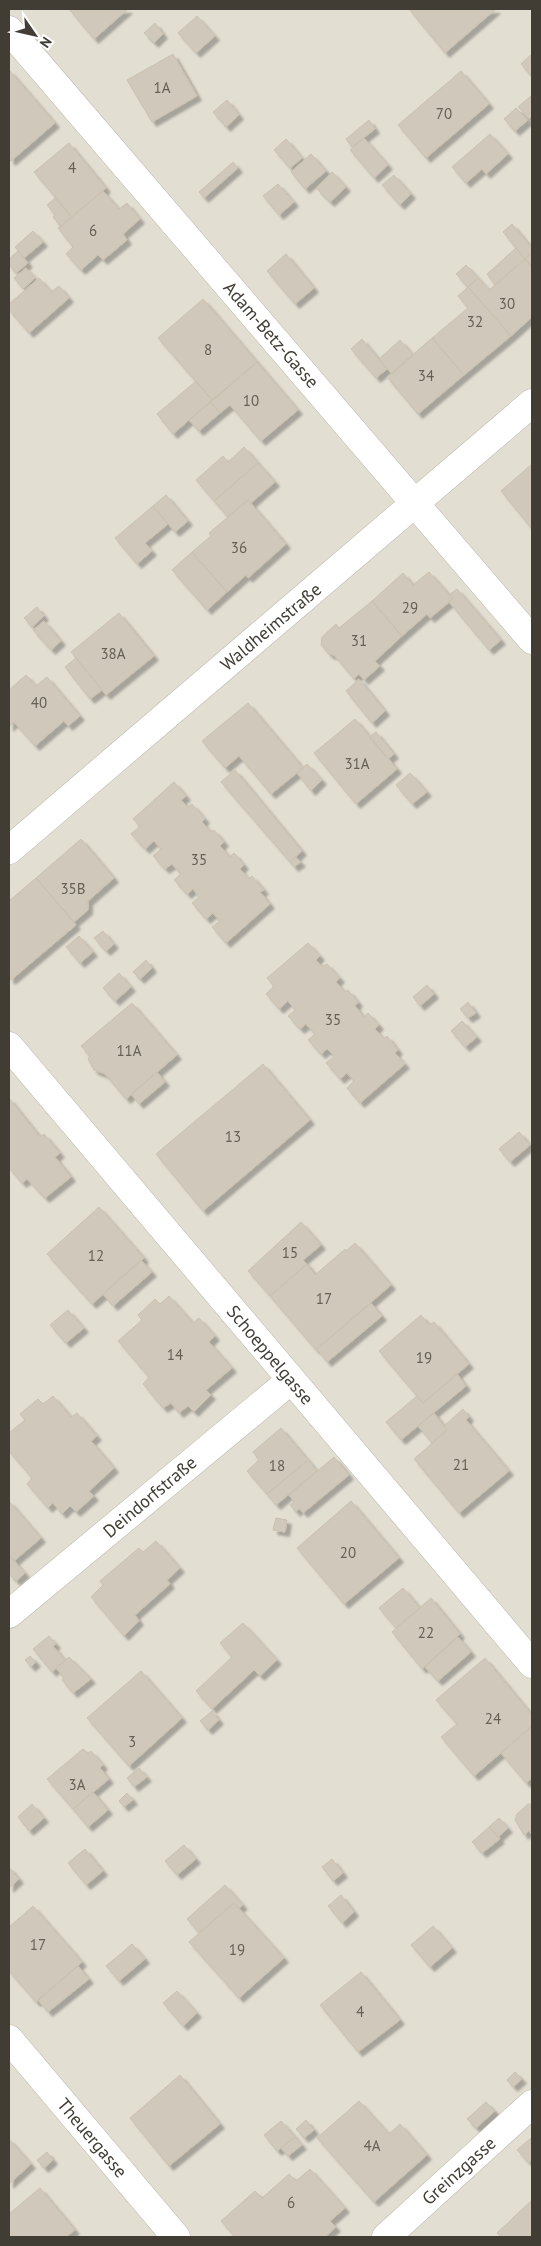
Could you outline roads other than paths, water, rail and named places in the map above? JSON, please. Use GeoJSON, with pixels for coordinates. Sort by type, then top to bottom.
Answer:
{"type":"FeatureCollection","features":[{"type":"Feature","properties":{"kind":"street","name":"Adam-Betz-Gasse"},"geometry":{"type":"LineString","coordinates":[[9,30],[532,640]]}},
{"type":"Feature","properties":{"kind":"street","name":"Waldheimstraße"},"geometry":{"type":"LineString","coordinates":[[9,850],[532,402]]}},
{"type":"Feature","properties":{"kind":"street","name":"Schoeppelgasse"},"geometry":{"type":"LineString","coordinates":[[9,1046],[532,1664]]}},
{"type":"Feature","properties":{"kind":"street","name":"Deindorfstraße"},"geometry":{"type":"LineString","coordinates":[[9,1614],[291,1380]]}},
{"type":"Feature","properties":{"kind":"street","name":"Theuergasse"},"geometry":{"type":"LineString","coordinates":[[9,2039],[176,2237]]}},
{"type":"Feature","properties":{"kind":"street","name":"Greinzgasse"},"geometry":{"type":"LineString","coordinates":[[386,2237],[532,2104]]}}]}
